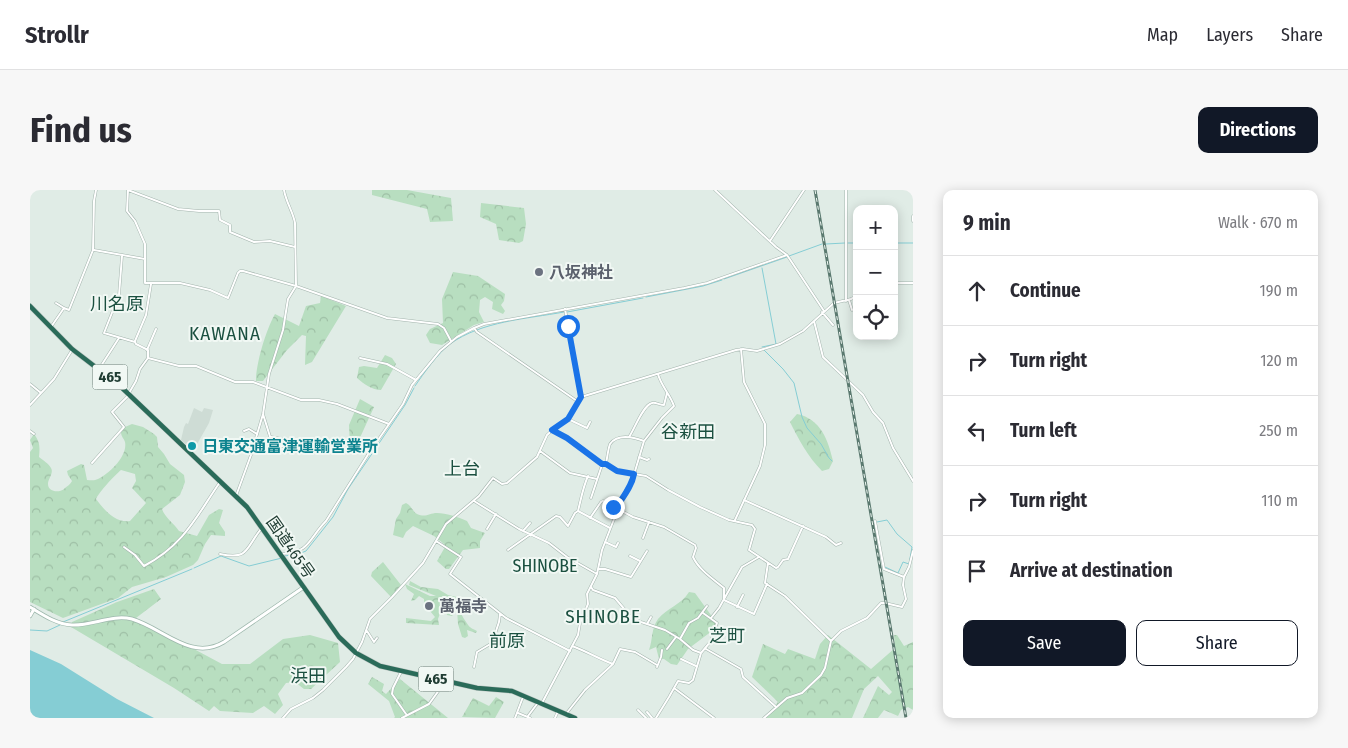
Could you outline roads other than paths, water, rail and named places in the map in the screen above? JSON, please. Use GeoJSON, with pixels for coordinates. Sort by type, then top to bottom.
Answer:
{"type":"FeatureCollection","features":[{"type":"Feature","properties":{"kind":"highway","name":"国道465号"},"geometry":{"type":"LineString","coordinates":[[30,306],[72,349],[129,394],[247,507],[263,527],[338,637],[356,653],[380,666],[401,672],[477,688],[505,689],[524,695],[539,704],[559,710],[575,718]]}},
{"type":"Feature","properties":{"kind":"street"},"geometry":{"type":"LineString","coordinates":[[56,303],[69,310],[93,250],[96,190]]}},
{"type":"Feature","properties":{"kind":"street"},"geometry":{"type":"LineString","coordinates":[[296,247],[270,241],[258,243],[246,240],[240,235],[230,232],[230,225],[220,220],[220,211],[178,209],[128,190],[127,210],[135,220],[145,244],[145,282],[151,284],[180,282],[210,290],[228,298],[240,271],[296,286],[387,318],[438,324],[444,328],[451,341]]}},
{"type":"Feature","properties":{"kind":"street"},"geometry":{"type":"LineString","coordinates":[[236,496],[244,478],[263,414],[267,388],[283,330],[288,299],[296,286],[295,223],[284,190]]}},
{"type":"Feature","properties":{"kind":"street"},"geometry":{"type":"LineString","coordinates":[[714,190],[787,254],[833,325]]}},
{"type":"Feature","properties":{"kind":"street"},"geometry":{"type":"LineString","coordinates":[[770,241],[804,190]]}},
{"type":"Feature","properties":{"kind":"street"},"geometry":{"type":"LineString","coordinates":[[846,190],[847,300],[852,310]]}},
{"type":"Feature","properties":{"kind":"street"},"geometry":{"type":"LineString","coordinates":[[913,216],[913,221]]}},
{"type":"Feature","properties":{"kind":"street"},"geometry":{"type":"LineString","coordinates":[[93,250],[145,259]]}},
{"type":"Feature","properties":{"kind":"street"},"geometry":{"type":"LineString","coordinates":[[283,556],[302,550],[326,521],[417,380],[440,351],[451,341],[484,324],[707,283],[787,254]]}},
{"type":"Feature","properties":{"kind":"street"},"geometry":{"type":"LineString","coordinates":[[122,256],[119,295],[104,333],[135,342],[147,350]]}},
{"type":"Feature","properties":{"kind":"street"},"geometry":{"type":"LineString","coordinates":[[898,284],[913,283]]}},
{"type":"Feature","properties":{"kind":"street"},"geometry":{"type":"LineString","coordinates":[[135,342],[146,316],[151,284]]}},
{"type":"Feature","properties":{"kind":"street"},"geometry":{"type":"LineString","coordinates":[[283,718],[291,709],[313,698],[323,690],[346,667],[356,653],[367,631],[370,619],[418,570],[448,521],[474,501],[493,478],[502,484],[507,484],[534,461],[543,442],[552,430],[568,419],[581,397],[740,349],[757,351],[780,344],[797,335],[834,303],[853,298]]}},
{"type":"Feature","properties":{"kind":"street"},"geometry":{"type":"LineString","coordinates":[[51,327],[64,308]]}},
{"type":"Feature","properties":{"kind":"street"},"geometry":{"type":"LineString","coordinates":[[565,310],[581,397]]}},
{"type":"Feature","properties":{"kind":"street"},"geometry":{"type":"LineString","coordinates":[[814,321],[823,357],[864,395],[873,412],[883,423],[893,448],[913,481]]}},
{"type":"Feature","properties":{"kind":"street"},"geometry":{"type":"LineString","coordinates":[[92,463],[124,427],[112,412],[129,394],[140,369],[148,358],[149,353],[147,350],[156,329]]}},
{"type":"Feature","properties":{"kind":"street"},"geometry":{"type":"LineString","coordinates":[[475,329],[577,401]]}},
{"type":"Feature","properties":{"kind":"street"},"geometry":{"type":"LineString","coordinates":[[99,370],[119,338]]}},
{"type":"Feature","properties":{"kind":"street"},"geometry":{"type":"LineString","coordinates":[[30,406],[54,379],[72,349]]}},
{"type":"Feature","properties":{"kind":"street"},"geometry":{"type":"LineString","coordinates":[[735,520],[763,455],[765,424],[744,382],[740,349]]}},
{"type":"Feature","properties":{"kind":"street"},"geometry":{"type":"LineString","coordinates":[[148,358],[179,366],[196,366],[235,382],[253,382],[301,400],[319,400],[337,404],[389,424]]}},
{"type":"Feature","properties":{"kind":"street"},"geometry":{"type":"LineString","coordinates":[[360,358],[387,364],[417,380]]}},
{"type":"Feature","properties":{"kind":"street"},"geometry":{"type":"LineString","coordinates":[[518,713],[529,717],[539,704],[570,651],[578,635],[580,623],[588,604],[586,596],[599,570],[605,542],[617,509],[632,482],[644,441],[674,406],[672,398],[661,383],[658,374]]}},
{"type":"Feature","properties":{"kind":"street"},"geometry":{"type":"LineString","coordinates":[[30,384],[41,393]]}},
{"type":"Feature","properties":{"kind":"street"},"geometry":{"type":"LineString","coordinates":[[629,437],[638,418],[650,404],[664,405],[667,393]]}},
{"type":"Feature","properties":{"kind":"street"},"geometry":{"type":"LineString","coordinates":[[263,414],[271,437],[274,444],[288,447],[288,440],[271,437]]}},
{"type":"Feature","properties":{"kind":"street"},"geometry":{"type":"LineString","coordinates":[[568,419],[587,428],[590,422]]}},
{"type":"Feature","properties":{"kind":"street"},"geometry":{"type":"LineString","coordinates":[[765,424],[769,422]]}},
{"type":"Feature","properties":{"kind":"street"},"geometry":{"type":"LineString","coordinates":[[244,431],[249,429],[257,434]]}},
{"type":"Feature","properties":{"kind":"street"},"geometry":{"type":"LineString","coordinates":[[552,430],[567,438],[600,464],[606,464],[617,471],[646,476],[691,503],[729,520],[735,520],[754,527],[756,529],[749,550],[778,568],[783,560],[788,559],[803,526]]}},
{"type":"Feature","properties":{"kind":"street"},"geometry":{"type":"LineString","coordinates":[[30,431],[34,434]]}},
{"type":"Feature","properties":{"kind":"street"},"geometry":{"type":"LineString","coordinates":[[606,464],[610,444],[618,438],[629,437],[644,441]]}},
{"type":"Feature","properties":{"kind":"street"},"geometry":{"type":"LineString","coordinates":[[540,451],[566,471],[597,479]]}},
{"type":"Feature","properties":{"kind":"street"},"geometry":{"type":"LineString","coordinates":[[639,457],[647,460],[650,459]]}},
{"type":"Feature","properties":{"kind":"street"},"geometry":{"type":"LineString","coordinates":[[591,498],[600,464]]}},
{"type":"Feature","properties":{"kind":"street"},"geometry":{"type":"LineString","coordinates":[[508,550],[557,516],[568,526],[578,511],[584,484],[588,476]]}},
{"type":"Feature","properties":{"kind":"street"},"geometry":{"type":"LineString","coordinates":[[124,547],[135,555],[144,566],[158,558],[177,543],[191,527],[220,481]]}},
{"type":"Feature","properties":{"kind":"street"},"geometry":{"type":"LineString","coordinates":[[744,500],[826,537],[836,545],[841,543]]}},
{"type":"Feature","properties":{"kind":"street"},"geometry":{"type":"LineString","coordinates":[[474,501],[529,535],[549,543],[567,558],[597,574]]}},
{"type":"Feature","properties":{"kind":"street"},"geometry":{"type":"LineString","coordinates":[[590,518],[601,501],[626,514],[664,527],[697,546],[694,557],[695,561],[714,581],[724,588],[724,600]]}},
{"type":"Feature","properties":{"kind":"street"},"geometry":{"type":"LineString","coordinates":[[578,511],[610,528]]}},
{"type":"Feature","properties":{"kind":"street"},"geometry":{"type":"LineString","coordinates":[[487,529],[496,514]]}},
{"type":"Feature","properties":{"kind":"street"},"geometry":{"type":"LineString","coordinates":[[875,521],[884,569],[904,577]]}},
{"type":"Feature","properties":{"kind":"street"},"geometry":{"type":"LineString","coordinates":[[643,538],[649,522]]}},
{"type":"Feature","properties":{"kind":"street"},"geometry":{"type":"LineString","coordinates":[[523,531],[530,523]]}},
{"type":"Feature","properties":{"kind":"street"},"geometry":{"type":"LineString","coordinates":[[220,554],[235,558],[245,554],[252,540],[263,527]]}},
{"type":"Feature","properties":{"kind":"street"},"geometry":{"type":"LineString","coordinates":[[436,541],[461,557],[450,574],[500,614],[570,651]]}},
{"type":"Feature","properties":{"kind":"street"},"geometry":{"type":"LineString","coordinates":[[605,542],[617,547],[618,543]]}},
{"type":"Feature","properties":{"kind":"street"},"geometry":{"type":"LineString","coordinates":[[599,570],[605,569],[629,578],[647,551]]}},
{"type":"Feature","properties":{"kind":"street"},"geometry":{"type":"LineString","coordinates":[[764,718],[787,698],[802,693],[821,674],[825,668],[831,641],[841,631],[867,618],[881,603],[885,602],[902,607],[906,599],[903,585],[904,577],[913,551]]}},
{"type":"Feature","properties":{"kind":"street"},"geometry":{"type":"LineString","coordinates":[[630,556],[640,561]]}},
{"type":"Feature","properties":{"kind":"street"},"geometry":{"type":"LineString","coordinates":[[711,618],[724,600],[742,567],[759,557]]}},
{"type":"Feature","properties":{"kind":"street"},"geometry":{"type":"LineString","coordinates":[[768,563],[765,582],[785,596],[831,641]]}},
{"type":"Feature","properties":{"kind":"street"},"geometry":{"type":"LineString","coordinates":[[724,600],[754,614],[767,584]]}},
{"type":"Feature","properties":{"kind":"street"},"geometry":{"type":"LineString","coordinates":[[591,586],[593,590],[615,598],[631,617],[665,630],[693,650],[701,653]]}},
{"type":"Feature","properties":{"kind":"street"},"geometry":{"type":"LineString","coordinates":[[30,616],[32,608],[57,622],[72,625],[126,618],[135,620],[195,648],[211,648],[224,642],[304,588]]}},
{"type":"Feature","properties":{"kind":"street"},"geometry":{"type":"LineString","coordinates":[[737,607],[743,595]]}},
{"type":"Feature","properties":{"kind":"street"},"geometry":{"type":"LineString","coordinates":[[680,639],[689,623],[704,613],[708,606]]}},
{"type":"Feature","properties":{"kind":"street"},"geometry":{"type":"LineString","coordinates":[[647,712],[654,718],[678,681],[691,682],[701,653],[711,641],[717,623],[704,613]]}},
{"type":"Feature","properties":{"kind":"street"},"geometry":{"type":"LineString","coordinates":[[474,667],[477,652],[492,643],[500,622],[500,614]]}},
{"type":"Feature","properties":{"kind":"street"},"geometry":{"type":"LineString","coordinates":[[583,616],[596,622]]}},
{"type":"Feature","properties":{"kind":"street"},"geometry":{"type":"LineString","coordinates":[[647,624],[651,617]]}},
{"type":"Feature","properties":{"kind":"street"},"geometry":{"type":"LineString","coordinates":[[367,631],[374,642],[377,638]]}},
{"type":"Feature","properties":{"kind":"street"},"geometry":{"type":"LineString","coordinates":[[667,649],[676,637]]}},
{"type":"Feature","properties":{"kind":"street"},"geometry":{"type":"LineString","coordinates":[[572,646],[583,649],[599,659],[613,664]]}},
{"type":"Feature","properties":{"kind":"street"},"geometry":{"type":"LineString","coordinates":[[566,714],[585,690],[613,664],[618,652],[623,649],[635,652],[657,666],[662,650]]}},
{"type":"Feature","properties":{"kind":"street"},"geometry":{"type":"LineString","coordinates":[[706,649],[741,669],[743,677],[776,706]]}},
{"type":"Feature","properties":{"kind":"street"},"geometry":{"type":"LineString","coordinates":[[681,659],[696,666]]}},
{"type":"Feature","properties":{"kind":"street"},"geometry":{"type":"LineString","coordinates":[[401,672],[392,694],[409,718]]}},
{"type":"Feature","properties":{"kind":"street"},"geometry":{"type":"LineString","coordinates":[[402,718],[429,704],[446,681]]}},
{"type":"Feature","properties":{"kind":"street"},"geometry":{"type":"LineString","coordinates":[[674,688],[714,718]]}},
{"type":"Feature","properties":{"kind":"street"},"geometry":{"type":"LineString","coordinates":[[515,718],[524,695]]}},
{"type":"Feature","properties":{"kind":"street"},"geometry":{"type":"LineString","coordinates":[[555,718],[559,710]]}},
{"type":"Feature","properties":{"kind":"street"},"geometry":{"type":"LineString","coordinates":[[638,710],[646,718]]}},
{"type":"Feature","properties":{"kind":"water"},"geometry":{"type":"Polygon","coordinates":[[[30,650],[61,664],[117,699],[154,718],[30,718],[30,650]]]}},
{"type":"Feature","properties":{"kind":"waterway"},"geometry":{"type":"LineString","coordinates":[[826,244],[845,243]]}},
{"type":"Feature","properties":{"kind":"waterway"},"geometry":{"type":"LineString","coordinates":[[848,243],[853,243]]}},
{"type":"Feature","properties":{"kind":"waterway"},"geometry":{"type":"LineString","coordinates":[[898,243],[913,243]]}},
{"type":"Feature","properties":{"kind":"waterway"},"geometry":{"type":"LineString","coordinates":[[789,256],[822,244]]}},
{"type":"Feature","properties":{"kind":"waterway"},"geometry":{"type":"LineString","coordinates":[[724,279],[787,257]]}},
{"type":"Feature","properties":{"kind":"waterway"},"geometry":{"type":"LineString","coordinates":[[762,268],[776,344],[762,347]]}},
{"type":"Feature","properties":{"kind":"waterway"},"geometry":{"type":"LineString","coordinates":[[646,297],[703,286],[722,280]]}},
{"type":"Feature","properties":{"kind":"waterway"},"geometry":{"type":"LineString","coordinates":[[567,312],[643,298]]}},
{"type":"Feature","properties":{"kind":"waterway"},"geometry":{"type":"LineString","coordinates":[[415,386],[441,353],[450,344],[463,336],[476,330],[505,322],[564,312]]}},
{"type":"Feature","properties":{"kind":"waterway"},"geometry":{"type":"LineString","coordinates":[[764,350],[794,383],[802,417],[807,428],[832,461]]}},
{"type":"Feature","properties":{"kind":"waterway"},"geometry":{"type":"LineString","coordinates":[[285,556],[306,551],[333,517],[348,489],[405,405],[414,388]]}},
{"type":"Feature","properties":{"kind":"waterway"},"geometry":{"type":"LineString","coordinates":[[877,522],[887,520],[897,534],[912,547],[909,564],[903,562],[898,573],[885,567]]}},
{"type":"Feature","properties":{"kind":"waterway"},"geometry":{"type":"LineString","coordinates":[[194,568],[221,556],[249,566],[282,558]]}},
{"type":"Feature","properties":{"kind":"waterway"},"geometry":{"type":"LineString","coordinates":[[63,622],[192,569]]}},
{"type":"Feature","properties":{"kind":"waterway"},"geometry":{"type":"LineString","coordinates":[[30,630],[47,631],[60,625]]}},
{"type":"Feature","properties":{"kind":"railway"},"geometry":{"type":"LineString","coordinates":[[815,190],[906,718]]}},
{"type":"Feature","properties":{"kind":"place","name":"八坂神社"},"geometry":{"type":"Point","coordinates":[539,272]}},
{"type":"Feature","properties":{"kind":"place","name":"日東交通富津運輸営業所"},"geometry":{"type":"Point","coordinates":[192,446]}},
{"type":"Feature","properties":{"kind":"place","name":"萬福寺"},"geometry":{"type":"Point","coordinates":[429,606]}},
{"type":"Feature","properties":{"kind":"district","name":"川名原"},"geometry":{"type":"Point","coordinates":[117,304]}},
{"type":"Feature","properties":{"kind":"district","name":"KAWANA"},"geometry":{"type":"Point","coordinates":[225,333]}},
{"type":"Feature","properties":{"kind":"district","name":"谷新田"},"geometry":{"type":"Point","coordinates":[688,432]}},
{"type":"Feature","properties":{"kind":"district","name":"上台"},"geometry":{"type":"Point","coordinates":[462,469]}},
{"type":"Feature","properties":{"kind":"district","name":"SHINOBE"},"geometry":{"type":"Point","coordinates":[545,566]}},
{"type":"Feature","properties":{"kind":"district","name":"SHINOBE"},"geometry":{"type":"Point","coordinates":[603,616]}},
{"type":"Feature","properties":{"kind":"district","name":"芝町"},"geometry":{"type":"Point","coordinates":[727,636]}},
{"type":"Feature","properties":{"kind":"district","name":"前原"},"geometry":{"type":"Point","coordinates":[507,641]}},
{"type":"Feature","properties":{"kind":"district","name":"浜田"},"geometry":{"type":"Point","coordinates":[308,676]}}]}
